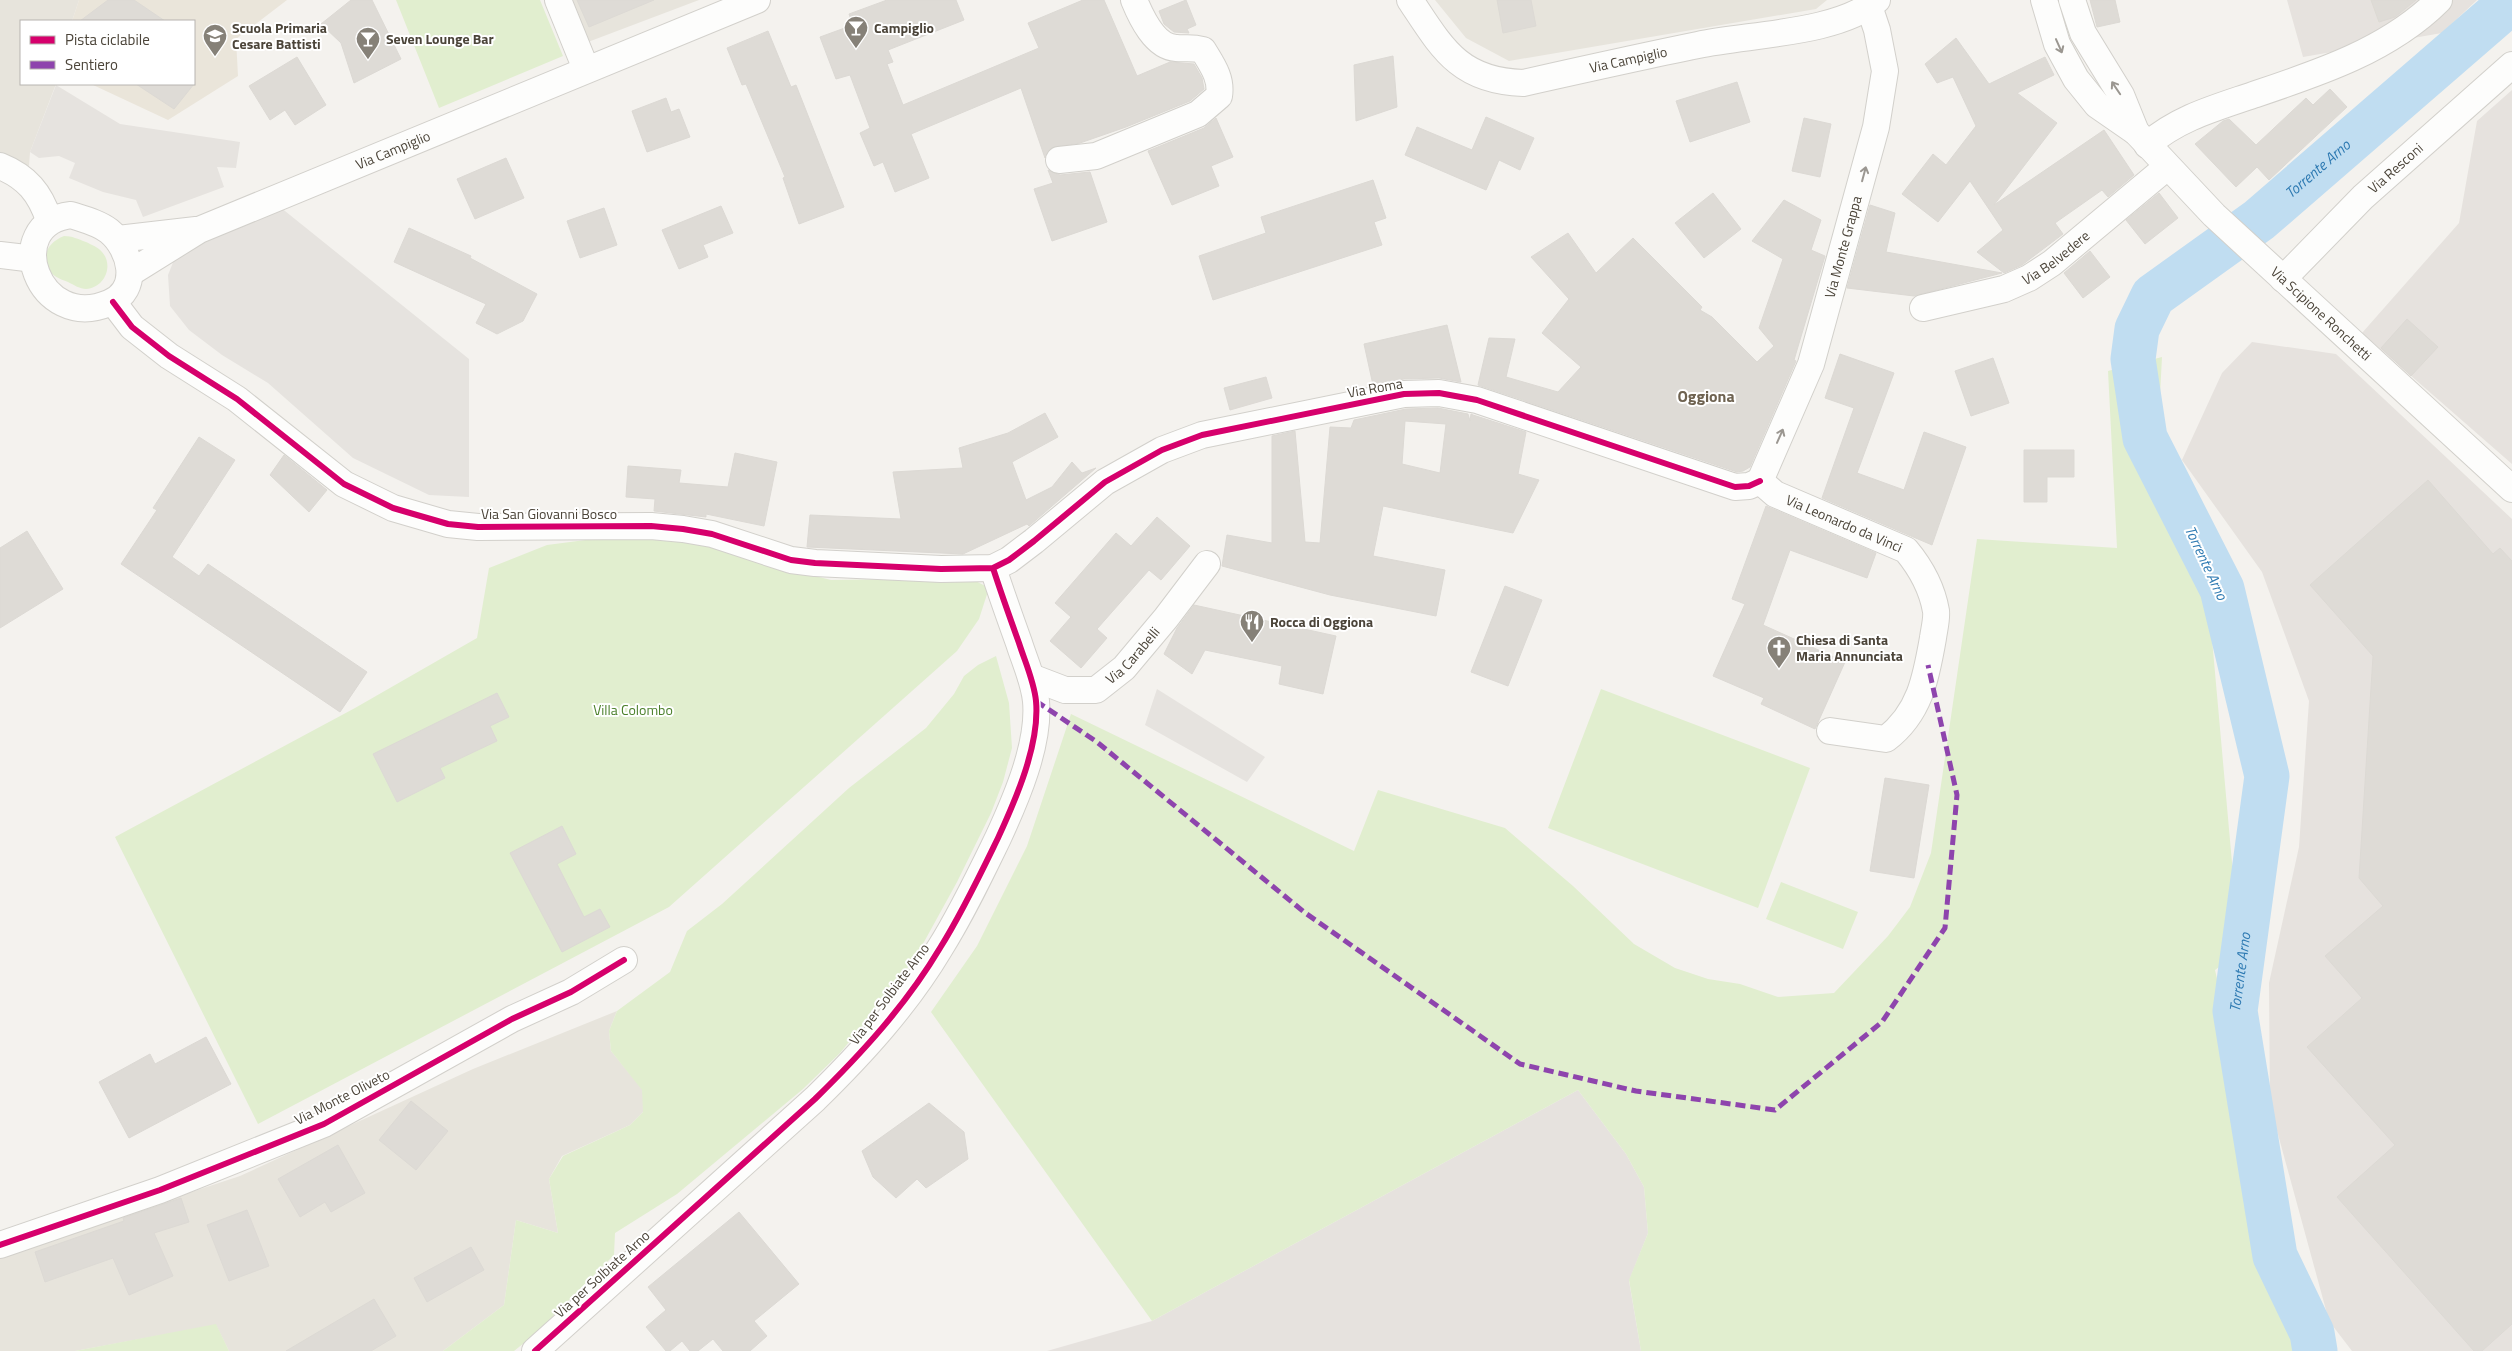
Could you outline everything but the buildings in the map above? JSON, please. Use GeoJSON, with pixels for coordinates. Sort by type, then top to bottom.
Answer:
{"type":"FeatureCollection","features":[{"type":"Feature","properties":{"kind":"street"},"geometry":{"type":"LineString","coordinates":[[558,0],[586,69]]}},
{"type":"Feature","properties":{"kind":"street","name":"Via Campiglio"},"geometry":{"type":"LineString","coordinates":[[130,273],[199,230],[455,126],[586,69],[756,0]]}},
{"type":"Feature","properties":{"kind":"street"},"geometry":{"type":"LineString","coordinates":[[1059,160],[1096,156],[1198,114],[1219,96],[1219,81],[1215,69],[1203,50],[1190,46],[1176,48],[1163,44],[1140,15],[1134,0]]}},
{"type":"Feature","properties":{"kind":"street","name":"Via Campiglio"},"geometry":{"type":"LineString","coordinates":[[1410,0],[1436,39],[1453,58],[1474,73],[1498,82],[1523,83],[1700,44],[1828,24],[1873,3]]}},
{"type":"Feature","properties":{"kind":"street","name":"Via Scipione Ronchetti"},"geometry":{"type":"LineString","coordinates":[[2044,0],[2057,44],[2076,79],[2097,105],[2142,138],[2214,215],[2512,489]]}},
{"type":"Feature","properties":{"kind":"street","name":"Via Scipione Ronchetti"},"geometry":{"type":"LineString","coordinates":[[2072,0],[2083,33],[2121,95],[2142,138]]}},
{"type":"Feature","properties":{"kind":"street"},"geometry":{"type":"LineString","coordinates":[[2142,138],[2162,132],[2189,117],[2322,72],[2377,45],[2425,13],[2439,0]]}},
{"type":"Feature","properties":{"kind":"street","name":"Via Monte Grappa"},"geometry":{"type":"LineString","coordinates":[[1760,481],[1811,364],[1876,127],[1885,71],[1873,3]]}},
{"type":"Feature","properties":{"kind":"street","name":"Via Resconi"},"geometry":{"type":"LineString","coordinates":[[2275,272],[2364,197],[2512,65]]}},
{"type":"Feature","properties":{"kind":"street"},"geometry":{"type":"LineString","coordinates":[[0,166],[30,183],[43,203],[49,220]]}},
{"type":"Feature","properties":{"kind":"street","name":"Via Belvedere"},"geometry":{"type":"LineString","coordinates":[[1923,308],[2004,289],[2030,278],[2052,263],[2167,166]]}},
{"type":"Feature","properties":{"kind":"street"},"geometry":{"type":"LineString","coordinates":[[71,215],[108,230],[118,239],[128,256],[130,273],[126,291],[113,302],[93,310],[79,309],[57,300],[36,285],[28,272],[26,258],[28,244],[34,232],[49,220],[71,215]]}},
{"type":"Feature","properties":{"kind":"street","name":"Via Campiglio"},"geometry":{"type":"LineString","coordinates":[[118,239],[199,230]]}},
{"type":"Feature","properties":{"kind":"street"},"geometry":{"type":"LineString","coordinates":[[0,256],[26,258]]}},
{"type":"Feature","properties":{"kind":"street","name":"Via San Giovanni Bosco"},"geometry":{"type":"LineString","coordinates":[[113,302],[132,327],[161,350],[244,404],[344,484],[368,497],[420,517],[448,524],[504,528],[608,526],[675,528],[712,534],[791,560],[941,569],[993,568]]}},
{"type":"Feature","properties":{"kind":"street","name":"Via Roma"},"geometry":{"type":"LineString","coordinates":[[993,568],[1016,555],[1105,482],[1162,450],[1202,434],[1413,394],[1439,393],[1477,400],[1735,487],[1749,486],[1760,481]]}},
{"type":"Feature","properties":{"kind":"street","name":"Via Leonardo da Vinci"},"geometry":{"type":"LineString","coordinates":[[1760,481],[1775,494],[1906,550],[1919,566],[1936,613],[1928,665],[1918,702],[1902,727],[1886,739],[1830,731]]}},
{"type":"Feature","properties":{"kind":"street","name":"Via Carabelli"},"geometry":{"type":"LineString","coordinates":[[1031,677],[1065,690],[1096,690],[1124,668],[1166,618],[1207,564]]}},
{"type":"Feature","properties":{"kind":"street","name":"Via per Solbiate Arno"},"geometry":{"type":"LineString","coordinates":[[535,1351],[815,1099],[852,1062],[913,989],[940,949],[973,890],[1020,786],[1036,726],[1036,700],[1031,677],[993,568]]}},
{"type":"Feature","properties":{"kind":"street","name":"Via Monte Oliveto"},"geometry":{"type":"LineString","coordinates":[[0,1245],[160,1190],[324,1124],[512,1018],[571,992],[624,960]]}},
{"type":"Feature","properties":{"kind":"shaded area"},"geometry":{"type":"Polygon","coordinates":[[[0,0],[79,0],[72,20],[20,20],[20,85],[56,85],[30,152],[29,166],[0,154],[0,0]]]}},
{"type":"Feature","properties":{"kind":"shaded area","name":"Scuola Primaria Cesare Battisti"},"geometry":{"type":"Polygon","coordinates":[[[79,0],[287,0],[236,39],[238,76],[168,120],[93,85],[195,85],[195,20],[72,20],[79,0]]]}},
{"type":"Feature","properties":{"kind":"shaded area"},"geometry":{"type":"Polygon","coordinates":[[[572,0],[699,0],[588,42],[572,0]]]}},
{"type":"Feature","properties":{"kind":"shaded area"},"geometry":{"type":"Polygon","coordinates":[[[1435,0],[1827,0],[1816,9],[1509,61],[1466,38],[1435,0]]]}},
{"type":"Feature","properties":{"kind":"shaded area"},"geometry":{"type":"Polygon","coordinates":[[[2287,0],[2477,0],[2442,33],[2303,57],[2287,0]]]}},
{"type":"Feature","properties":{"kind":"shaded area"},"geometry":{"type":"Polygon","coordinates":[[[56,85],[120,124],[240,142],[236,168],[217,167],[224,187],[143,217],[136,200],[103,192],[69,178],[75,163],[59,156],[39,158],[30,152],[56,85]]]}},
{"type":"Feature","properties":{"kind":"shaded area"},"geometry":{"type":"Polygon","coordinates":[[[2512,90],[2512,464],[2362,333],[2459,223],[2477,121],[2512,90]]]}},
{"type":"Feature","properties":{"kind":"shaded area"},"geometry":{"type":"Polygon","coordinates":[[[280,207],[469,359],[469,497],[429,495],[353,458],[268,383],[222,355],[189,330],[170,306],[168,275],[176,255],[280,207]]]}},
{"type":"Feature","properties":{"kind":"shaded area"},"geometry":{"type":"Polygon","coordinates":[[[2252,342],[2336,354],[2512,519],[2512,1351],[2352,1351],[2329,1321],[2270,1105],[2269,983],[2299,847],[2309,701],[2262,572],[2182,460],[2222,373],[2252,342]]]}},
{"type":"Feature","properties":{"kind":"shaded area"},"geometry":{"type":"Polygon","coordinates":[[[1157,689],[1265,757],[1247,782],[1145,725],[1157,689]]]}},
{"type":"Feature","properties":{"kind":"shaded area"},"geometry":{"type":"Polygon","coordinates":[[[617,1011],[609,1031],[611,1051],[643,1090],[643,1112],[630,1125],[562,1156],[549,1179],[558,1233],[516,1220],[504,1305],[443,1351],[229,1351],[216,1325],[75,1351],[0,1351],[0,1255],[240,1176],[473,1069],[617,1011]]]}},
{"type":"Feature","properties":{"kind":"shaded area"},"geometry":{"type":"Polygon","coordinates":[[[1578,1090],[1626,1154],[1644,1187],[1648,1233],[1629,1281],[1641,1351],[1047,1351],[1152,1321],[1578,1090]]]}},
{"type":"Feature","properties":{"kind":"green space"},"geometry":{"type":"Polygon","coordinates":[[[396,0],[540,0],[563,56],[439,108],[396,0]]]}},
{"type":"Feature","properties":{"kind":"green space"},"geometry":{"type":"Polygon","coordinates":[[[64,236],[72,237],[97,247],[106,257],[106,275],[98,285],[93,288],[81,288],[56,277],[51,272],[46,261],[47,252],[55,241],[64,236]]]}},
{"type":"Feature","properties":{"kind":"green space"},"geometry":{"type":"Polygon","coordinates":[[[2162,357],[2159,414],[2180,486],[2212,639],[2240,952],[2215,970],[2247,1109],[2283,1295],[2300,1351],[1641,1351],[1629,1280],[1648,1233],[1644,1187],[1626,1154],[1578,1090],[1152,1321],[931,1012],[977,946],[1027,846],[1071,714],[1354,851],[1378,790],[1505,828],[1573,886],[1634,944],[1675,968],[1708,979],[1740,984],[1778,997],[1834,993],[1888,936],[1910,907],[1931,853],[1977,539],[2117,548],[2108,371],[2162,357]]]}},
{"type":"Feature","properties":{"kind":"green space","name":"Villa Colombo"},"geometry":{"type":"Polygon","coordinates":[[[616,536],[701,542],[760,562],[831,580],[970,578],[989,588],[979,619],[957,651],[669,907],[258,1124],[115,837],[355,708],[477,638],[489,568],[547,545],[616,536]]]}},
{"type":"Feature","properties":{"kind":"green space"},"geometry":{"type":"Polygon","coordinates":[[[996,656],[1009,703],[1012,748],[1003,782],[991,813],[957,882],[924,942],[899,981],[840,1053],[803,1089],[677,1194],[615,1233],[614,1255],[534,1335],[514,1351],[443,1351],[504,1305],[516,1220],[558,1233],[549,1179],[563,1156],[630,1125],[643,1112],[642,1090],[611,1051],[609,1031],[617,1011],[670,972],[687,931],[722,904],[849,788],[926,728],[954,694],[964,676],[978,665],[996,656]]]}},
{"type":"Feature","properties":{"kind":"green space"},"geometry":{"type":"Polygon","coordinates":[[[1601,689],[1810,768],[1758,908],[1548,828],[1601,689]]]}},
{"type":"Feature","properties":{"kind":"green space"},"geometry":{"type":"Polygon","coordinates":[[[1781,882],[1858,912],[1843,949],[1766,919],[1781,882]]]}},
{"type":"Feature","properties":{"kind":"green space"},"geometry":{"type":"Polygon","coordinates":[[[216,1324],[229,1351],[75,1351],[216,1324]]]}},
{"type":"Feature","properties":{"kind":"waterway","name":"Torrente Arno"},"geometry":{"type":"LineString","coordinates":[[2315,1351],[2312,1333],[2275,1256],[2235,1011],[2267,776],[2222,589],[2145,438],[2133,359],[2137,329],[2153,296],[2259,220],[2512,1]]}},
{"type":"Feature","properties":{"kind":"marked path"},"geometry":{"type":"LineString","coordinates":[[1036,701],[1097,742],[1304,912],[1520,1064],[1636,1091],[1775,1110],[1882,1022],[1945,928],[1957,795],[1928,665]]}},
{"type":"Feature","properties":{"kind":"cycle path"},"geometry":{"type":"LineString","coordinates":[[113,302],[132,327],[169,356],[237,399],[344,484],[393,508],[448,524],[478,527],[651,526],[712,534],[791,560],[815,563],[941,569],[993,568],[1009,560],[1034,541],[1105,482],[1162,450],[1202,435],[1404,394],[1439,393],[1477,400],[1735,487],[1749,486],[1760,481]]}},
{"type":"Feature","properties":{"kind":"cycle path"},"geometry":{"type":"LineString","coordinates":[[535,1351],[832,1082],[898,1009],[927,969],[948,935],[978,880],[1012,806],[1025,771],[1034,735],[1036,701],[1033,686],[993,568]]}},
{"type":"Feature","properties":{"kind":"cycle path"},"geometry":{"type":"LineString","coordinates":[[0,1245],[160,1190],[324,1124],[512,1019],[571,992],[624,960]]}},
{"type":"Feature","properties":{"kind":"place","name":"Campiglio"},"geometry":{"type":"Point","coordinates":[856,49]}},
{"type":"Feature","properties":{"kind":"place","name":"Scuola Primaria Cesare Battisti"},"geometry":{"type":"Point","coordinates":[215,57]}},
{"type":"Feature","properties":{"kind":"place","name":"Seven Lounge Bar"},"geometry":{"type":"Point","coordinates":[368,60]}},
{"type":"Feature","properties":{"kind":"place","name":"Rocca di Oggiona"},"geometry":{"type":"Point","coordinates":[1252,643]}},
{"type":"Feature","properties":{"kind":"place","name":"Chiesa di Santa Maria Annunciata"},"geometry":{"type":"Point","coordinates":[1779,669]}},
{"type":"Feature","properties":{"kind":"district","name":"Oggiona"},"geometry":{"type":"Point","coordinates":[1706,396]}}]}
